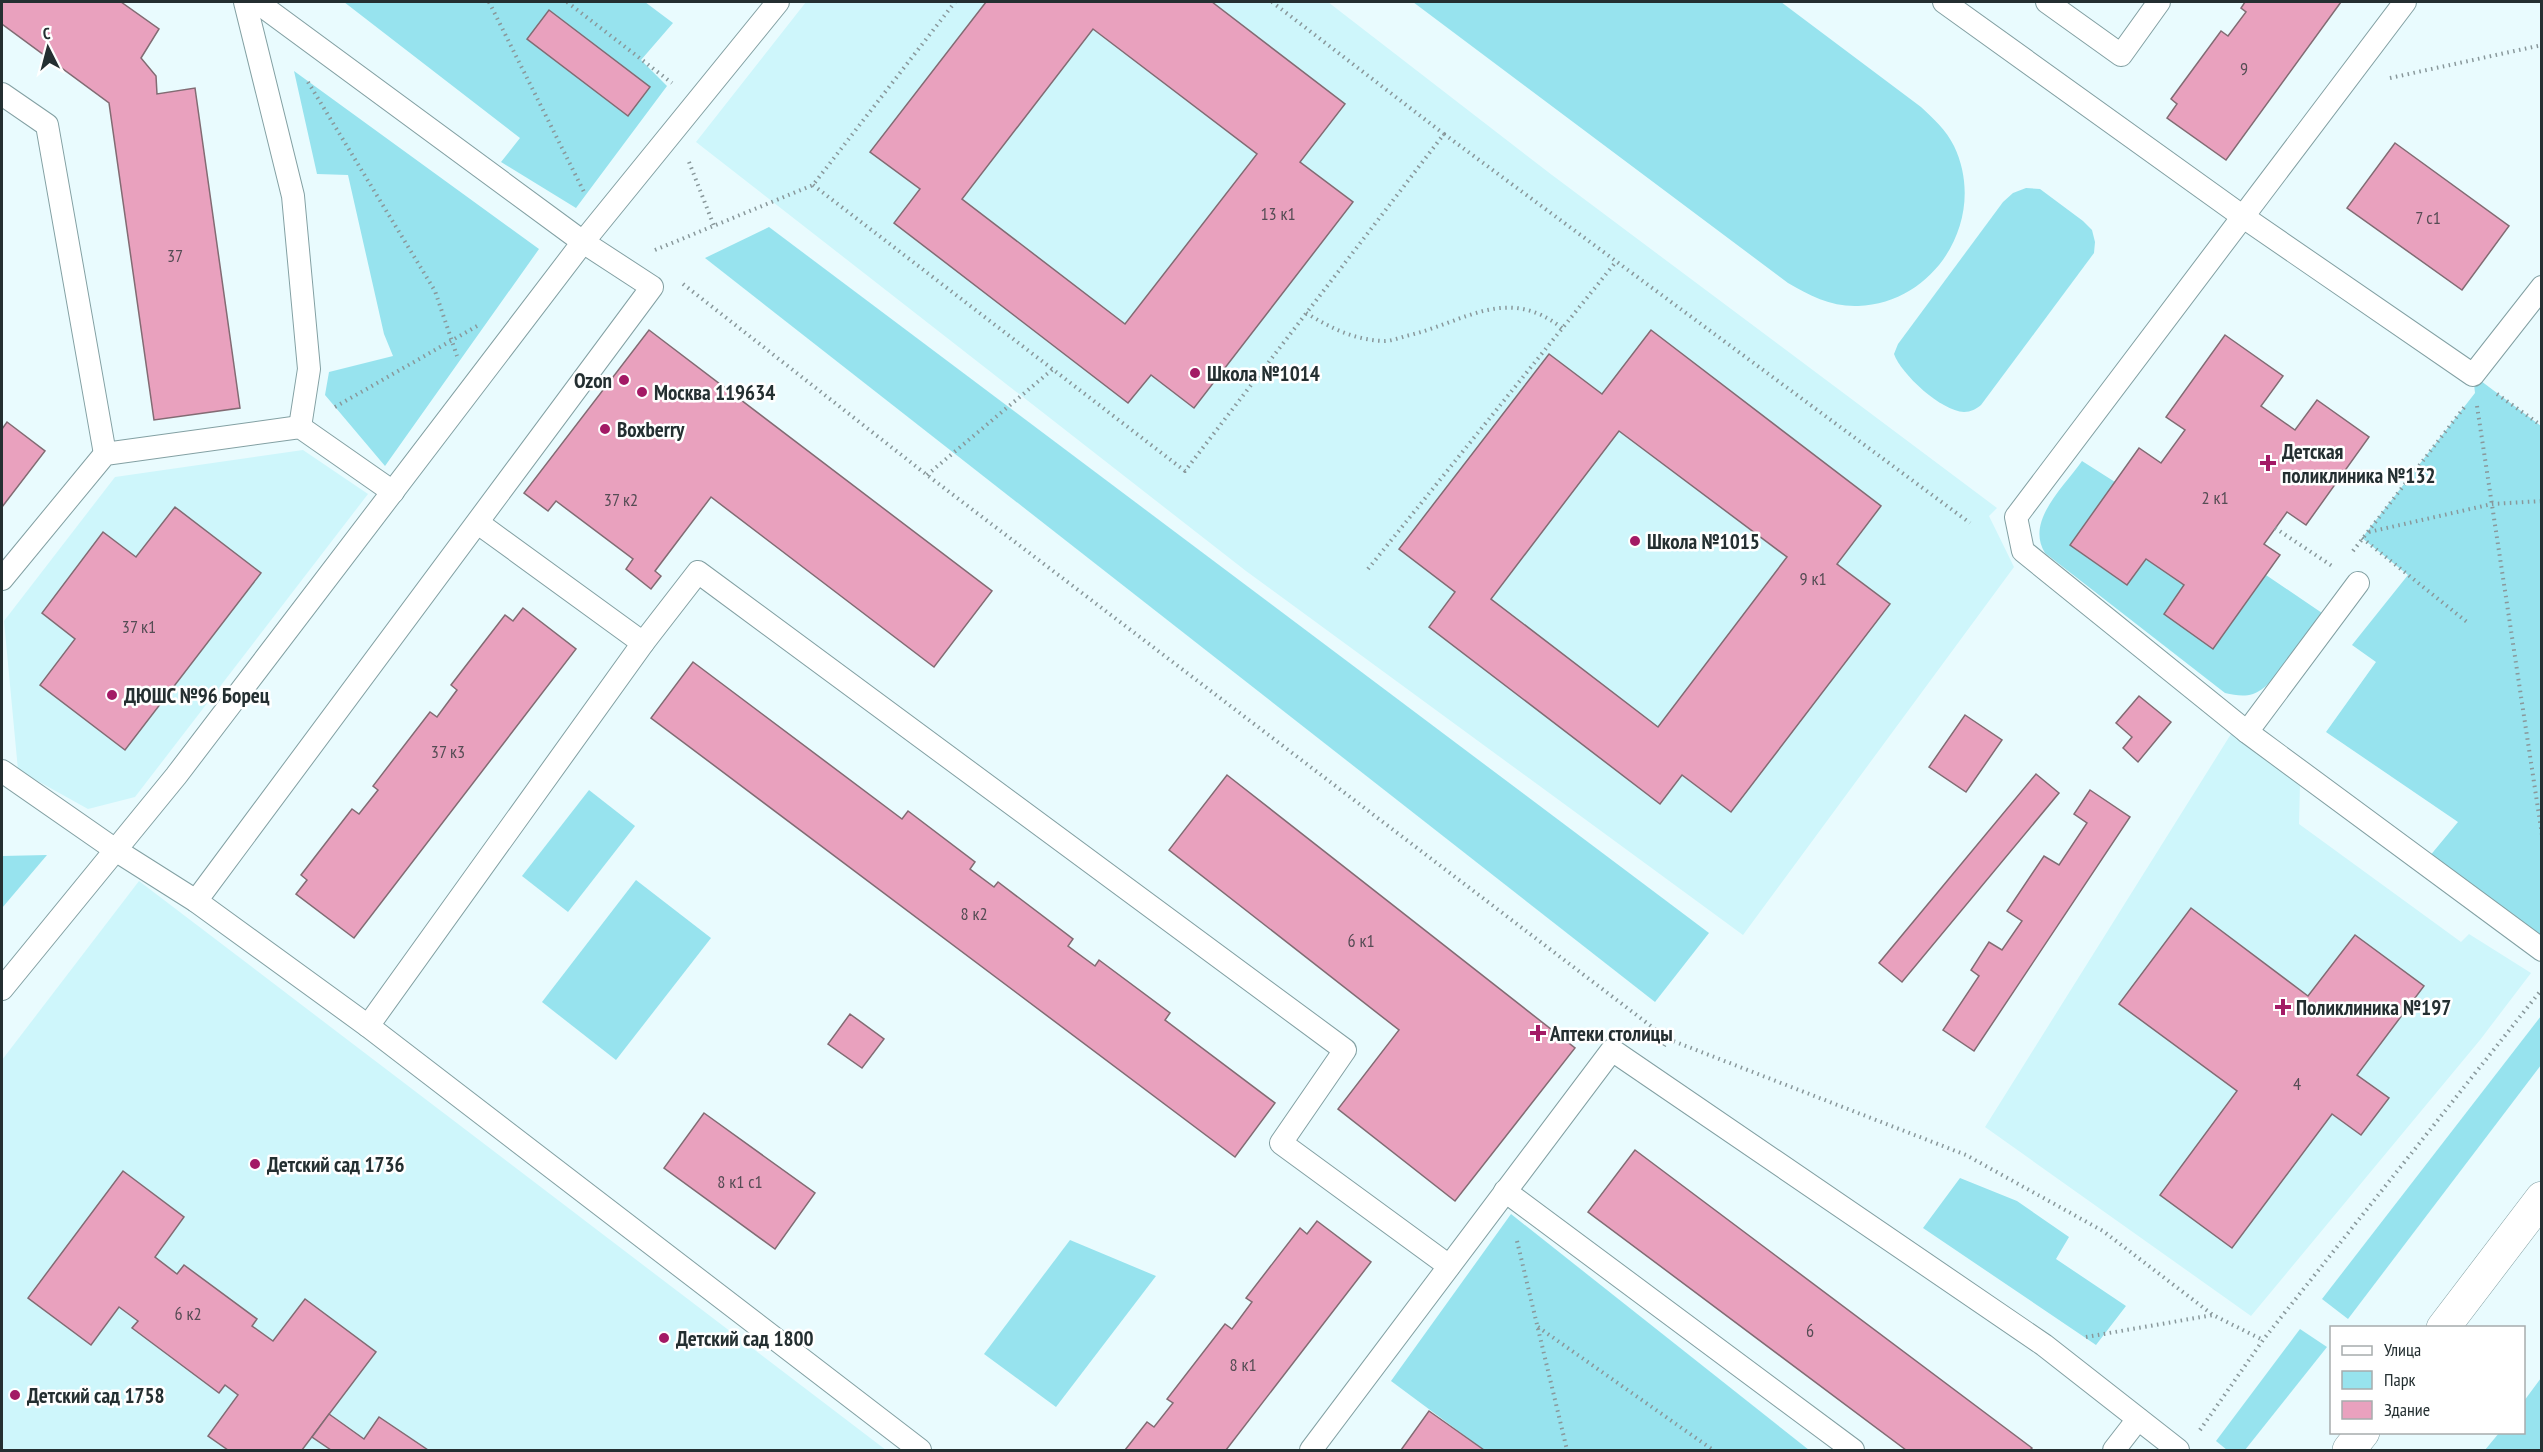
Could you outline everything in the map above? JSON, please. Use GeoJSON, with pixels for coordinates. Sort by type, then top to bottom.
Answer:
{"type":"FeatureCollection","features":[{"type":"Feature","properties":{"kind":"street"},"geometry":{"type":"LineString","coordinates":[[2445,1326],[2541,1198]]}},
{"type":"Feature","properties":{"kind":"street"},"geometry":{"type":"LineString","coordinates":[[2349,1450],[2361,1434]]}},
{"type":"Feature","properties":{"kind":"lane"},"geometry":{"type":"LineString","coordinates":[[245,2],[293,196],[309,369],[300,427]]}},
{"type":"Feature","properties":{"kind":"lane"},"geometry":{"type":"LineString","coordinates":[[196,901],[652,287],[583,242],[257,2]]}},
{"type":"Feature","properties":{"kind":"lane"},"geometry":{"type":"LineString","coordinates":[[2,989],[117,851],[583,242],[778,2]]}},
{"type":"Feature","properties":{"kind":"lane"},"geometry":{"type":"LineString","coordinates":[[2047,2],[2121,55],[2159,2]]}},
{"type":"Feature","properties":{"kind":"lane"},"geometry":{"type":"LineString","coordinates":[[2405,2],[2241,216],[2016,517],[2023,551],[2247,732],[2541,950]]}},
{"type":"Feature","properties":{"kind":"lane"},"geometry":{"type":"LineString","coordinates":[[1948,3],[2241,216],[2473,375],[2541,286]]}},
{"type":"Feature","properties":{"kind":"lane"},"geometry":{"type":"LineString","coordinates":[[2,94],[46,125],[105,454]]}},
{"type":"Feature","properties":{"kind":"lane"},"geometry":{"type":"LineString","coordinates":[[2,579],[105,454],[300,427],[393,492]]}},
{"type":"Feature","properties":{"kind":"lane"},"geometry":{"type":"LineString","coordinates":[[478,523],[643,644]]}},
{"type":"Feature","properties":{"kind":"lane"},"geometry":{"type":"LineString","coordinates":[[368,1026],[643,644],[698,572],[1345,1050],[1281,1143],[1449,1266]]}},
{"type":"Feature","properties":{"kind":"lane"},"geometry":{"type":"LineString","coordinates":[[2247,732],[2358,583]]}},
{"type":"Feature","properties":{"kind":"lane"},"geometry":{"type":"LineString","coordinates":[[2,771],[117,851],[196,901],[368,1026],[920,1450]]}},
{"type":"Feature","properties":{"kind":"lane"},"geometry":{"type":"LineString","coordinates":[[1311,1450],[1612,1050],[2044,1345],[2178,1450]]}},
{"type":"Feature","properties":{"kind":"lane"},"geometry":{"type":"LineString","coordinates":[[1505,1191],[1853,1450]]}},
{"type":"Feature","properties":{"kind":"lane"},"geometry":{"type":"LineString","coordinates":[[2114,1450],[2138,1419]]}},
{"type":"Feature","properties":{"kind":"path"},"geometry":{"type":"LineString","coordinates":[[489,2],[599,222]]}},
{"type":"Feature","properties":{"kind":"path"},"geometry":{"type":"LineString","coordinates":[[567,2],[696,102]]}},
{"type":"Feature","properties":{"kind":"path"},"geometry":{"type":"LineString","coordinates":[[630,273],[646,254],[813,185],[955,2]]}},
{"type":"Feature","properties":{"kind":"path"},"geometry":{"type":"LineString","coordinates":[[1272,2],[1615,263],[1970,524]]}},
{"type":"Feature","properties":{"kind":"path"},"geometry":{"type":"LineString","coordinates":[[2338,89],[2541,45]]}},
{"type":"Feature","properties":{"kind":"path"},"geometry":{"type":"LineString","coordinates":[[306,77],[435,291],[470,392]]}},
{"type":"Feature","properties":{"kind":"path"},"geometry":{"type":"LineString","coordinates":[[676,128],[714,226]]}},
{"type":"Feature","properties":{"kind":"path"},"geometry":{"type":"LineString","coordinates":[[813,185],[1185,471],[1444,134]]}},
{"type":"Feature","properties":{"kind":"path"},"geometry":{"type":"LineString","coordinates":[[1368,568],[1615,263]]}},
{"type":"Feature","properties":{"kind":"path"},"geometry":{"type":"LineString","coordinates":[[674,276],[927,475],[1668,1039],[1966,1155],[2103,1231],[2213,1315],[2263,1340]]}},
{"type":"Feature","properties":{"kind":"path"},"geometry":{"type":"LineString","coordinates":[[1306,313],[1329,328],[1356,338],[1386,341],[1418,334],[1470,314],[1497,307],[1524,307],[1546,315],[1562,328]]}},
{"type":"Feature","properties":{"kind":"path"},"geometry":{"type":"LineString","coordinates":[[300,427],[481,324]]}},
{"type":"Feature","properties":{"kind":"path"},"geometry":{"type":"LineString","coordinates":[[927,475],[1053,369]]}},
{"type":"Feature","properties":{"kind":"path"},"geometry":{"type":"LineString","coordinates":[[2473,375],[2541,426]]}},
{"type":"Feature","properties":{"kind":"path"},"geometry":{"type":"LineString","coordinates":[[2467,622],[2362,538],[2468,402]]}},
{"type":"Feature","properties":{"kind":"path"},"geometry":{"type":"LineString","coordinates":[[2477,404],[2541,835]]}},
{"type":"Feature","properties":{"kind":"path"},"geometry":{"type":"LineString","coordinates":[[2368,532],[2492,504],[2541,501]]}},
{"type":"Feature","properties":{"kind":"path"},"geometry":{"type":"LineString","coordinates":[[2275,528],[2358,583]]}},
{"type":"Feature","properties":{"kind":"path"},"geometry":{"type":"LineString","coordinates":[[2198,1432],[2263,1340],[2541,989]]}},
{"type":"Feature","properties":{"kind":"path"},"geometry":{"type":"LineString","coordinates":[[1646,1073],[1668,1039]]}},
{"type":"Feature","properties":{"kind":"path"},"geometry":{"type":"LineString","coordinates":[[1505,1191],[1568,1450]]}},
{"type":"Feature","properties":{"kind":"path"},"geometry":{"type":"LineString","coordinates":[[2044,1345],[2213,1315]]}},
{"type":"Feature","properties":{"kind":"path"},"geometry":{"type":"LineString","coordinates":[[1538,1326],[1713,1450]]}},
{"type":"Feature","properties":{"kind":"shaded area"},"geometry":{"type":"Polygon","coordinates":[[[806,2],[1328,2],[1552,175],[1997,508],[1989,516],[2014,567],[1743,935],[1246,571],[696,142],[806,2]]]}},
{"type":"Feature","properties":{"kind":"shaded area","name":"ДЮШС №96 Борец"},"geometry":{"type":"Polygon","coordinates":[[[303,450],[368,494],[135,797],[88,809],[18,770],[4,621],[115,477],[303,450]]]}},
{"type":"Feature","properties":{"kind":"shaded area","name":"Поликлиника №197"},"geometry":{"type":"Polygon","coordinates":[[[2231,734],[2300,785],[2299,824],[2461,942],[2469,934],[2531,973],[2480,1040],[2251,1316],[1985,1127],[2231,734]]]}},
{"type":"Feature","properties":{"kind":"shaded area","name":"Детский сад 1736"},"geometry":{"type":"Polygon","coordinates":[[[139,881],[886,1450],[2,1450],[2,1060],[139,881]]]}},
{"type":"Feature","properties":{"kind":"green space"},"geometry":{"type":"Polygon","coordinates":[[[344,2],[645,2],[673,23],[641,60],[667,86],[576,208],[501,162],[520,138],[344,2]]]}},
{"type":"Feature","properties":{"kind":"green space"},"geometry":{"type":"Polygon","coordinates":[[[1413,2],[1781,2],[1921,107],[1951,140],[1963,173],[1964,201],[1959,227],[1948,252],[1932,273],[1911,290],[1886,301],[1858,306],[1830,303],[1813,296],[1788,283],[1413,2]]]}},
{"type":"Feature","properties":{"kind":"green space"},"geometry":{"type":"Polygon","coordinates":[[[294,71],[539,249],[385,466],[325,395],[329,372],[393,356],[384,334],[348,175],[317,174],[294,71]]]}},
{"type":"Feature","properties":{"kind":"green space"},"geometry":{"type":"Polygon","coordinates":[[[2026,188],[2040,189],[2083,221],[2092,230],[2095,242],[2094,253],[1981,405],[1964,412],[1955,410],[1944,405],[1913,381],[1894,354],[1898,344],[2003,202],[2013,193],[2026,188]]]}},
{"type":"Feature","properties":{"kind":"green space"},"geometry":{"type":"Polygon","coordinates":[[[769,227],[1709,933],[1655,1002],[705,258],[769,227]]]}},
{"type":"Feature","properties":{"kind":"green space"},"geometry":{"type":"Polygon","coordinates":[[[2473,375],[2541,426],[2541,950],[2424,863],[2458,822],[2326,732],[2376,662],[2352,645],[2408,575],[2362,538],[2475,393],[2473,375]]]}},
{"type":"Feature","properties":{"kind":"green space"},"geometry":{"type":"Polygon","coordinates":[[[2082,461],[2115,482],[2070,545],[2127,585],[2146,559],[2184,585],[2213,649],[2266,575],[2322,613],[2281,671],[2262,689],[2246,695],[2225,693],[2045,553],[2040,541],[2043,517],[2057,493],[2082,461]]]}},
{"type":"Feature","properties":{"kind":"green space"},"geometry":{"type":"Polygon","coordinates":[[[589,790],[635,826],[568,912],[522,876],[589,790]]]}},
{"type":"Feature","properties":{"kind":"green space"},"geometry":{"type":"Polygon","coordinates":[[[47,855],[2,908],[2,856],[47,855]]]}},
{"type":"Feature","properties":{"kind":"green space"},"geometry":{"type":"Polygon","coordinates":[[[636,880],[711,938],[616,1060],[542,1002],[636,880]]]}},
{"type":"Feature","properties":{"kind":"green space"},"geometry":{"type":"Polygon","coordinates":[[[2541,1016],[2541,1065],[2348,1319],[2322,1299],[2541,1016]]]}},
{"type":"Feature","properties":{"kind":"green space"},"geometry":{"type":"Polygon","coordinates":[[[1960,1178],[2017,1201],[2069,1237],[2056,1259],[2126,1306],[2096,1345],[1923,1228],[1960,1178]]]}},
{"type":"Feature","properties":{"kind":"green space"},"geometry":{"type":"Polygon","coordinates":[[[1511,1214],[1809,1450],[1484,1450],[1391,1381],[1511,1214]]]}},
{"type":"Feature","properties":{"kind":"green space"},"geometry":{"type":"Polygon","coordinates":[[[1070,1240],[1156,1276],[1056,1407],[984,1354],[1070,1240]]]}},
{"type":"Feature","properties":{"kind":"green space"},"geometry":{"type":"Polygon","coordinates":[[[2300,1329],[2327,1347],[2245,1450],[2227,1450],[2216,1441],[2300,1329]]]}},
{"type":"Feature","properties":{"kind":"green space"},"geometry":{"type":"Polygon","coordinates":[[[2541,1378],[2541,1450],[2485,1450],[2498,1434],[2525,1434],[2525,1400],[2541,1378]]]}},
{"type":"Feature","properties":{"kind":"building"},"geometry":{"type":"Polygon","coordinates":[[[2,2],[121,2],[159,29],[141,58],[156,76],[157,94],[195,88],[240,408],[154,420],[109,103],[2,24],[2,2]]]}},
{"type":"Feature","properties":{"kind":"building"},"geometry":{"type":"Polygon","coordinates":[[[986,2],[1212,2],[1345,104],[1300,162],[1353,202],[1194,408],[1151,375],[1128,403],[894,223],[920,189],[870,152],[986,2]],[[1093,29],[962,199],[1125,324],[1257,154],[1093,29]]]}},
{"type":"Feature","properties":{"kind":"building"},"geometry":{"type":"Polygon","coordinates":[[[2245,2],[2341,2],[2226,160],[2167,118],[2177,104],[2171,99],[2221,31],[2228,36],[2246,12],[2241,8],[2245,2]]]}},
{"type":"Feature","properties":{"kind":"building"},"geometry":{"type":"Polygon","coordinates":[[[549,10],[650,87],[628,116],[527,39],[549,10]]]}},
{"type":"Feature","properties":{"kind":"building"},"geometry":{"type":"Polygon","coordinates":[[[2395,143],[2509,226],[2462,290],[2347,208],[2395,143]]]}},
{"type":"Feature","properties":{"kind":"building"},"geometry":{"type":"Polygon","coordinates":[[[649,330],[992,591],[934,667],[711,497],[655,571],[661,576],[651,589],[626,569],[633,559],[556,501],[548,511],[524,493],[649,330]]]}},
{"type":"Feature","properties":{"kind":"building"},"geometry":{"type":"Polygon","coordinates":[[[1651,330],[1881,506],[1837,564],[1890,604],[1731,812],[1682,775],[1660,804],[1429,627],[1455,592],[1399,549],[1549,354],[1602,394],[1651,330]],[[1619,431],[1491,599],[1658,727],[1787,557],[1619,431]]]}},
{"type":"Feature","properties":{"kind":"building"},"geometry":{"type":"Polygon","coordinates":[[[2225,335],[2283,376],[2261,406],[2295,430],[2317,400],[2369,437],[2306,525],[2287,512],[2264,544],[2280,555],[2213,649],[2164,614],[2184,585],[2146,559],[2127,585],[2070,545],[2139,448],[2161,463],[2185,430],[2166,417],[2225,335]]]}},
{"type":"Feature","properties":{"kind":"building"},"geometry":{"type":"Polygon","coordinates":[[[7,422],[45,451],[2,507],[2,429],[7,422]]]}},
{"type":"Feature","properties":{"kind":"building"},"geometry":{"type":"Polygon","coordinates":[[[175,507],[261,573],[125,750],[40,685],[75,639],[42,613],[103,532],[136,557],[175,507]]]}},
{"type":"Feature","properties":{"kind":"building"},"geometry":{"type":"Polygon","coordinates":[[[523,608],[576,649],[354,938],[296,894],[307,880],[301,875],[352,809],[359,814],[378,790],[373,786],[430,712],[437,717],[457,690],[451,685],[505,615],[513,621],[523,608]]]}},
{"type":"Feature","properties":{"kind":"building"},"geometry":{"type":"Polygon","coordinates":[[[693,662],[902,819],[908,811],[975,862],[970,869],[994,887],[998,882],[1073,939],[1068,946],[1095,966],[1099,960],[1170,1013],[1165,1020],[1275,1103],[1235,1157],[651,718],[693,662]]]}},
{"type":"Feature","properties":{"kind":"building"},"geometry":{"type":"Polygon","coordinates":[[[2139,696],[2171,722],[2138,762],[2123,748],[2132,737],[2116,723],[2139,696]]]}},
{"type":"Feature","properties":{"kind":"building"},"geometry":{"type":"Polygon","coordinates":[[[1965,715],[2002,740],[1966,792],[1929,767],[1965,715]]]}},
{"type":"Feature","properties":{"kind":"building"},"geometry":{"type":"Polygon","coordinates":[[[2036,774],[2059,793],[1902,982],[1879,963],[2036,774]]]}},
{"type":"Feature","properties":{"kind":"building"},"geometry":{"type":"Polygon","coordinates":[[[1227,775],[1575,1048],[1455,1201],[1338,1109],[1399,1030],[1169,850],[1227,775]]]}},
{"type":"Feature","properties":{"kind":"building"},"geometry":{"type":"Polygon","coordinates":[[[2090,790],[2130,817],[1974,1051],[1943,1030],[1979,976],[1971,970],[1989,942],[2002,950],[2022,921],[2007,911],[2044,856],[2059,865],[2087,823],[2074,814],[2090,790]]]}},
{"type":"Feature","properties":{"kind":"building"},"geometry":{"type":"Polygon","coordinates":[[[2191,908],[2308,996],[2355,935],[2424,986],[2357,1075],[2389,1098],[2361,1135],[2332,1114],[2232,1248],[2160,1195],[2237,1091],[2119,1004],[2191,908]]]}},
{"type":"Feature","properties":{"kind":"building"},"geometry":{"type":"Polygon","coordinates":[[[850,1014],[884,1039],[862,1068],[828,1044],[850,1014]]]}},
{"type":"Feature","properties":{"kind":"building"},"geometry":{"type":"Polygon","coordinates":[[[704,1113],[815,1193],[775,1249],[664,1168],[704,1113]]]}},
{"type":"Feature","properties":{"kind":"building"},"geometry":{"type":"Polygon","coordinates":[[[1635,1150],[2032,1448],[2030,1450],[1906,1450],[1588,1212],[1635,1150]]]}},
{"type":"Feature","properties":{"kind":"building"},"geometry":{"type":"Polygon","coordinates":[[[123,1171],[184,1217],[155,1257],[177,1274],[184,1265],[257,1319],[252,1326],[273,1341],[305,1299],[376,1352],[302,1450],[228,1450],[208,1436],[238,1395],[225,1385],[219,1393],[132,1328],[138,1321],[119,1307],[91,1345],[28,1298],[123,1171]]]}},
{"type":"Feature","properties":{"kind":"building"},"geometry":{"type":"Polygon","coordinates":[[[1317,1221],[1371,1262],[1226,1450],[1125,1450],[1147,1422],[1154,1427],[1173,1403],[1167,1399],[1225,1324],[1232,1329],[1252,1302],[1246,1298],[1300,1228],[1307,1234],[1317,1221]]]}},
{"type":"Feature","properties":{"kind":"building"},"geometry":{"type":"Polygon","coordinates":[[[1429,1411],[1484,1450],[1401,1450],[1429,1411]]]}},
{"type":"Feature","properties":{"kind":"building"},"geometry":{"type":"Polygon","coordinates":[[[329,1414],[364,1439],[379,1417],[428,1450],[331,1450],[312,1437],[329,1414]]]}},
{"type":"Feature","properties":{"kind":"place","name":"Школа №1014"},"geometry":{"type":"Point","coordinates":[1195,373]}},
{"type":"Feature","properties":{"kind":"place","name":"Ozon"},"geometry":{"type":"Point","coordinates":[624,380]}},
{"type":"Feature","properties":{"kind":"place","name":"Москва 119634"},"geometry":{"type":"Point","coordinates":[642,392]}},
{"type":"Feature","properties":{"kind":"place","name":"Boxberry"},"geometry":{"type":"Point","coordinates":[605,429]}},
{"type":"Feature","properties":{"kind":"place","name":"Детская поликлиника №132"},"geometry":{"type":"Point","coordinates":[2268,463]}},
{"type":"Feature","properties":{"kind":"place","name":"Школа №1015"},"geometry":{"type":"Point","coordinates":[1635,541]}},
{"type":"Feature","properties":{"kind":"place","name":"ДЮШС №96 Борец"},"geometry":{"type":"Point","coordinates":[112,695]}},
{"type":"Feature","properties":{"kind":"place","name":"Поликлиника №197"},"geometry":{"type":"Point","coordinates":[2283,1007]}},
{"type":"Feature","properties":{"kind":"place","name":"Аптеки столицы"},"geometry":{"type":"Point","coordinates":[1538,1033]}},
{"type":"Feature","properties":{"kind":"place","name":"Детский сад 1736"},"geometry":{"type":"Point","coordinates":[255,1164]}},
{"type":"Feature","properties":{"kind":"place","name":"Детский сад 1800"},"geometry":{"type":"Point","coordinates":[664,1338]}},
{"type":"Feature","properties":{"kind":"place","name":"Детский сад 1758"},"geometry":{"type":"Point","coordinates":[15,1395]}}]}
